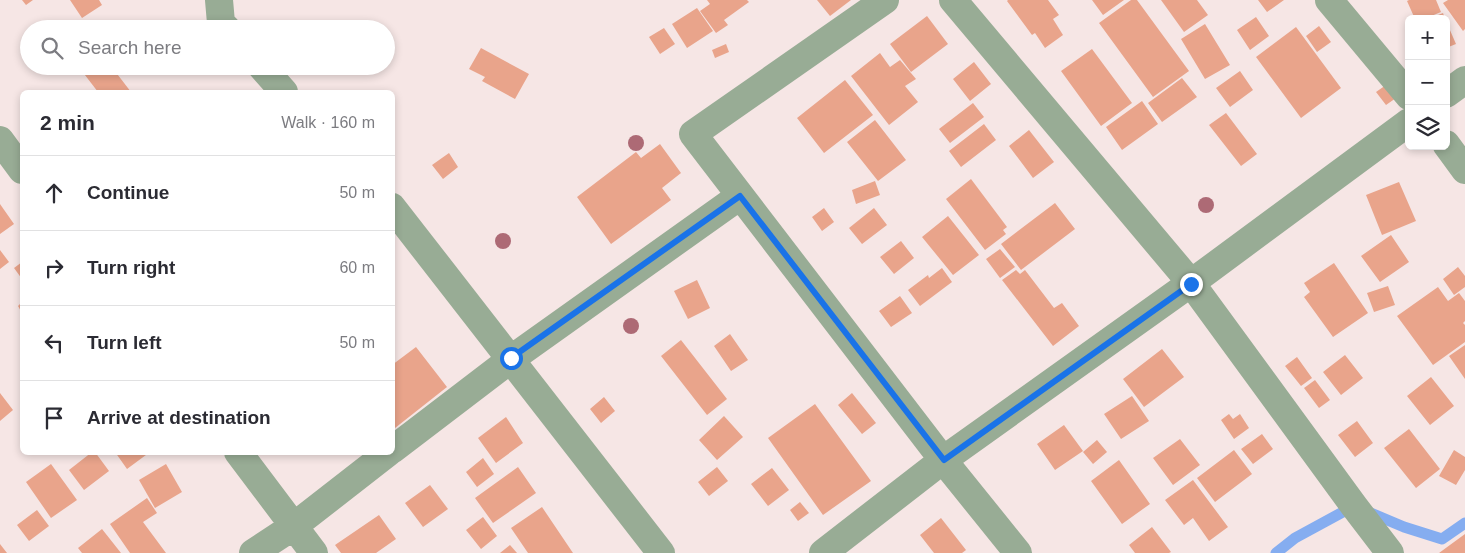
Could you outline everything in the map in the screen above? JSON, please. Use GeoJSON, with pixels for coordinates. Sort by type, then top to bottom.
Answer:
{"type":"FeatureCollection","features":[{"type":"Feature","properties":{"kind":"street"},"geometry":{"type":"LineString","coordinates":[[219,0],[221,20]]}},
{"type":"Feature","properties":{"kind":"street"},"geometry":{"type":"LineString","coordinates":[[885,0],[693,134],[1018,553]]}},
{"type":"Feature","properties":{"kind":"street"},"geometry":{"type":"LineString","coordinates":[[953,0],[1191,284],[1390,553]]}},
{"type":"Feature","properties":{"kind":"street"},"geometry":{"type":"LineString","coordinates":[[1329,0],[1405,91]]}},
{"type":"Feature","properties":{"kind":"street"},"geometry":{"type":"LineString","coordinates":[[269,75],[282,90]]}},
{"type":"Feature","properties":{"kind":"street"},"geometry":{"type":"LineString","coordinates":[[1450,91],[1465,80]]}},
{"type":"Feature","properties":{"kind":"street"},"geometry":{"type":"LineString","coordinates":[[823,553],[944,460],[1191,284],[1405,125]]}},
{"type":"Feature","properties":{"kind":"street"},"geometry":{"type":"LineString","coordinates":[[0,140],[20,167]]}},
{"type":"Feature","properties":{"kind":"street"},"geometry":{"type":"LineString","coordinates":[[1450,149],[1465,170]]}},
{"type":"Feature","properties":{"kind":"street"},"geometry":{"type":"LineString","coordinates":[[395,448],[511,358],[740,196]]}},
{"type":"Feature","properties":{"kind":"street"},"geometry":{"type":"LineString","coordinates":[[395,211],[661,553]]}},
{"type":"Feature","properties":{"kind":"street"},"geometry":{"type":"LineString","coordinates":[[240,455],[314,553]]}},
{"type":"Feature","properties":{"kind":"street"},"geometry":{"type":"LineString","coordinates":[[253,553],[294,526],[385,455]]}},
{"type":"Feature","properties":{"kind":"building"},"geometry":{"type":"Polygon","coordinates":[[[22,0],[33,0],[26,5],[22,0]]]}},
{"type":"Feature","properties":{"kind":"building"},"geometry":{"type":"Polygon","coordinates":[[[70,0],[99,0],[102,5],[82,18],[70,0]]]}},
{"type":"Feature","properties":{"kind":"building"},"geometry":{"type":"Polygon","coordinates":[[[707,0],[747,0],[749,2],[724,20],[728,25],[716,33],[700,11],[710,4],[707,0]]]}},
{"type":"Feature","properties":{"kind":"building"},"geometry":{"type":"Polygon","coordinates":[[[817,0],[851,0],[830,16],[817,0]]]}},
{"type":"Feature","properties":{"kind":"building"},"geometry":{"type":"Polygon","coordinates":[[[1008,0],[1048,0],[1059,15],[1053,19],[1063,35],[1045,48],[1035,33],[1032,35],[1008,0]]]}},
{"type":"Feature","properties":{"kind":"building"},"geometry":{"type":"Polygon","coordinates":[[[1092,0],[1124,0],[1103,15],[1092,0]]]}},
{"type":"Feature","properties":{"kind":"building"},"geometry":{"type":"Polygon","coordinates":[[[1131,0],[1137,0],[1189,71],[1153,97],[1099,23],[1131,0]]]}},
{"type":"Feature","properties":{"kind":"building"},"geometry":{"type":"Polygon","coordinates":[[[1161,0],[1197,0],[1208,15],[1184,32],[1161,0]]]}},
{"type":"Feature","properties":{"kind":"building"},"geometry":{"type":"Polygon","coordinates":[[[1258,0],[1284,0],[1267,12],[1258,0]]]}},
{"type":"Feature","properties":{"kind":"building"},"geometry":{"type":"Polygon","coordinates":[[[1436,0],[1441,12],[1434,15],[1413,15],[1407,1],[1436,0]]]}},
{"type":"Feature","properties":{"kind":"building"},"geometry":{"type":"Polygon","coordinates":[[[1448,0],[1465,0],[1465,29],[1463,31],[1443,3],[1448,0]]]}},
{"type":"Feature","properties":{"kind":"building"},"geometry":{"type":"Polygon","coordinates":[[[697,8],[713,31],[687,48],[672,24],[697,8]]]}},
{"type":"Feature","properties":{"kind":"building"},"geometry":{"type":"Polygon","coordinates":[[[927,16],[948,44],[911,72],[890,44],[927,16]]]}},
{"type":"Feature","properties":{"kind":"building"},"geometry":{"type":"Polygon","coordinates":[[[1256,17],[1269,36],[1250,50],[1237,30],[1256,17]]]}},
{"type":"Feature","properties":{"kind":"building"},"geometry":{"type":"Polygon","coordinates":[[[1205,24],[1230,65],[1205,79],[1181,39],[1205,24]]]}},
{"type":"Feature","properties":{"kind":"building"},"geometry":{"type":"Polygon","coordinates":[[[1319,26],[1331,42],[1317,52],[1306,36],[1319,26]]]}},
{"type":"Feature","properties":{"kind":"building"},"geometry":{"type":"Polygon","coordinates":[[[1296,27],[1341,88],[1301,118],[1256,57],[1296,27]]]}},
{"type":"Feature","properties":{"kind":"building"},"geometry":{"type":"Polygon","coordinates":[[[664,28],[675,44],[660,54],[649,37],[664,28]]]}},
{"type":"Feature","properties":{"kind":"building"},"geometry":{"type":"Polygon","coordinates":[[[1450,30],[1456,44],[1450,46],[1450,30]]]}},
{"type":"Feature","properties":{"kind":"building"},"geometry":{"type":"Polygon","coordinates":[[[726,44],[729,52],[715,58],[712,50],[726,44]]]}},
{"type":"Feature","properties":{"kind":"building"},"geometry":{"type":"Polygon","coordinates":[[[481,48],[529,74],[515,99],[482,81],[485,77],[469,69],[481,48]]]}},
{"type":"Feature","properties":{"kind":"building"},"geometry":{"type":"Polygon","coordinates":[[[1092,49],[1132,103],[1101,126],[1061,71],[1092,49]]]}},
{"type":"Feature","properties":{"kind":"building"},"geometry":{"type":"Polygon","coordinates":[[[880,53],[890,67],[900,60],[916,79],[905,86],[918,102],[889,125],[851,76],[880,53]]]}},
{"type":"Feature","properties":{"kind":"building"},"geometry":{"type":"Polygon","coordinates":[[[974,62],[991,84],[970,101],[953,79],[974,62]]]}},
{"type":"Feature","properties":{"kind":"building"},"geometry":{"type":"Polygon","coordinates":[[[1240,71],[1253,90],[1230,107],[1216,88],[1240,71]]]}},
{"type":"Feature","properties":{"kind":"building"},"geometry":{"type":"Polygon","coordinates":[[[85,75],[118,75],[129,90],[96,90],[85,75]]]}},
{"type":"Feature","properties":{"kind":"building"},"geometry":{"type":"Polygon","coordinates":[[[1182,78],[1197,97],[1162,122],[1148,103],[1182,78]]]}},
{"type":"Feature","properties":{"kind":"building"},"geometry":{"type":"Polygon","coordinates":[[[845,80],[873,115],[824,153],[797,118],[845,80]]]}},
{"type":"Feature","properties":{"kind":"building"},"geometry":{"type":"Polygon","coordinates":[[[1386,85],[1396,98],[1386,105],[1376,92],[1386,85]]]}},
{"type":"Feature","properties":{"kind":"building"},"geometry":{"type":"Polygon","coordinates":[[[1142,101],[1158,124],[1122,150],[1106,127],[1142,101]]]}},
{"type":"Feature","properties":{"kind":"building"},"geometry":{"type":"Polygon","coordinates":[[[973,103],[984,117],[950,143],[939,129],[973,103]]]}},
{"type":"Feature","properties":{"kind":"building"},"geometry":{"type":"Polygon","coordinates":[[[1226,113],[1257,154],[1241,166],[1209,125],[1226,113]]]}},
{"type":"Feature","properties":{"kind":"building"},"geometry":{"type":"Polygon","coordinates":[[[875,120],[906,160],[878,181],[847,142],[875,120]]]}},
{"type":"Feature","properties":{"kind":"building"},"geometry":{"type":"Polygon","coordinates":[[[984,124],[996,140],[961,167],[949,151],[984,124]]]}},
{"type":"Feature","properties":{"kind":"building"},"geometry":{"type":"Polygon","coordinates":[[[1029,130],[1054,162],[1033,178],[1009,146],[1029,130]]]}},
{"type":"Feature","properties":{"kind":"building"},"geometry":{"type":"Polygon","coordinates":[[[660,144],[681,173],[662,188],[671,200],[611,244],[577,197],[636,152],[641,158],[660,144]]]}},
{"type":"Feature","properties":{"kind":"building"},"geometry":{"type":"Polygon","coordinates":[[[449,153],[458,167],[443,179],[432,165],[449,153]]]}},
{"type":"Feature","properties":{"kind":"building"},"geometry":{"type":"Polygon","coordinates":[[[971,179],[1007,227],[1003,230],[1006,234],[985,250],[946,199],[971,179]]]}},
{"type":"Feature","properties":{"kind":"building"},"geometry":{"type":"Polygon","coordinates":[[[875,181],[880,195],[856,204],[852,190],[875,181]]]}},
{"type":"Feature","properties":{"kind":"building"},"geometry":{"type":"Polygon","coordinates":[[[1399,182],[1416,221],[1382,235],[1366,195],[1399,182]]]}},
{"type":"Feature","properties":{"kind":"building"},"geometry":{"type":"Polygon","coordinates":[[[1055,203],[1075,229],[1021,270],[1001,244],[1055,203]]]}},
{"type":"Feature","properties":{"kind":"building"},"geometry":{"type":"Polygon","coordinates":[[[0,204],[14,224],[0,234],[0,204]]]}},
{"type":"Feature","properties":{"kind":"building"},"geometry":{"type":"Polygon","coordinates":[[[824,208],[834,222],[822,231],[812,217],[824,208]]]}},
{"type":"Feature","properties":{"kind":"building"},"geometry":{"type":"Polygon","coordinates":[[[874,208],[887,225],[862,244],[849,228],[874,208]]]}},
{"type":"Feature","properties":{"kind":"building"},"geometry":{"type":"Polygon","coordinates":[[[948,216],[979,255],[953,275],[922,237],[948,216]]]}},
{"type":"Feature","properties":{"kind":"building"},"geometry":{"type":"Polygon","coordinates":[[[1391,235],[1409,262],[1380,282],[1361,256],[1391,235]]]}},
{"type":"Feature","properties":{"kind":"building"},"geometry":{"type":"Polygon","coordinates":[[[901,241],[914,258],[894,274],[880,257],[901,241]]]}},
{"type":"Feature","properties":{"kind":"building"},"geometry":{"type":"Polygon","coordinates":[[[1000,249],[1015,267],[1000,278],[986,259],[1000,249]]]}},
{"type":"Feature","properties":{"kind":"building"},"geometry":{"type":"Polygon","coordinates":[[[0,250],[9,262],[0,269],[0,250]]]}},
{"type":"Feature","properties":{"kind":"building"},"geometry":{"type":"Polygon","coordinates":[[[1334,263],[1368,313],[1333,337],[1304,297],[1310,292],[1304,283],[1334,263]]]}},
{"type":"Feature","properties":{"kind":"building"},"geometry":{"type":"Polygon","coordinates":[[[20,264],[20,276],[14,268],[20,264]]]}},
{"type":"Feature","properties":{"kind":"building"},"geometry":{"type":"Polygon","coordinates":[[[1458,267],[1465,276],[1465,287],[1454,295],[1443,279],[1458,267]]]}},
{"type":"Feature","properties":{"kind":"building"},"geometry":{"type":"Polygon","coordinates":[[[942,268],[952,282],[920,306],[908,290],[928,275],[929,278],[942,268]]]}},
{"type":"Feature","properties":{"kind":"building"},"geometry":{"type":"Polygon","coordinates":[[[1016,270],[1020,274],[1025,270],[1054,308],[1062,303],[1079,326],[1053,346],[1002,280],[1016,270]]]}},
{"type":"Feature","properties":{"kind":"building"},"geometry":{"type":"Polygon","coordinates":[[[697,280],[710,308],[688,319],[674,291],[697,280]]]}},
{"type":"Feature","properties":{"kind":"building"},"geometry":{"type":"Polygon","coordinates":[[[1388,286],[1395,305],[1374,312],[1367,293],[1388,286]]]}},
{"type":"Feature","properties":{"kind":"building"},"geometry":{"type":"Polygon","coordinates":[[[1438,287],[1448,301],[1459,293],[1465,301],[1465,321],[1463,323],[1465,325],[1465,342],[1433,365],[1397,316],[1438,287]]]}},
{"type":"Feature","properties":{"kind":"building"},"geometry":{"type":"Polygon","coordinates":[[[900,296],[912,313],[891,327],[879,311],[900,296]]]}},
{"type":"Feature","properties":{"kind":"building"},"geometry":{"type":"Polygon","coordinates":[[[730,334],[748,360],[731,371],[714,346],[730,334]]]}},
{"type":"Feature","properties":{"kind":"building"},"geometry":{"type":"Polygon","coordinates":[[[681,340],[727,399],[707,415],[661,356],[681,340]]]}},
{"type":"Feature","properties":{"kind":"building"},"geometry":{"type":"Polygon","coordinates":[[[1465,345],[1465,379],[1449,356],[1465,345]]]}},
{"type":"Feature","properties":{"kind":"building"},"geometry":{"type":"Polygon","coordinates":[[[416,347],[447,387],[395,428],[395,363],[416,347]]]}},
{"type":"Feature","properties":{"kind":"building"},"geometry":{"type":"Polygon","coordinates":[[[1162,349],[1184,377],[1144,407],[1123,379],[1162,349]]]}},
{"type":"Feature","properties":{"kind":"building"},"geometry":{"type":"Polygon","coordinates":[[[1345,355],[1363,378],[1341,395],[1323,372],[1345,355]]]}},
{"type":"Feature","properties":{"kind":"building"},"geometry":{"type":"Polygon","coordinates":[[[1297,357],[1312,378],[1301,386],[1285,366],[1297,357]]]}},
{"type":"Feature","properties":{"kind":"building"},"geometry":{"type":"Polygon","coordinates":[[[1431,377],[1454,406],[1430,425],[1407,396],[1431,377]]]}},
{"type":"Feature","properties":{"kind":"building"},"geometry":{"type":"Polygon","coordinates":[[[1315,380],[1330,400],[1319,408],[1304,388],[1315,380]]]}},
{"type":"Feature","properties":{"kind":"building"},"geometry":{"type":"Polygon","coordinates":[[[0,393],[13,410],[0,421],[0,393]]]}},
{"type":"Feature","properties":{"kind":"building"},"geometry":{"type":"Polygon","coordinates":[[[852,393],[876,423],[862,434],[838,405],[852,393]]]}},
{"type":"Feature","properties":{"kind":"building"},"geometry":{"type":"Polygon","coordinates":[[[1132,396],[1149,421],[1121,439],[1104,414],[1132,396]]]}},
{"type":"Feature","properties":{"kind":"building"},"geometry":{"type":"Polygon","coordinates":[[[604,397],[615,411],[601,423],[590,409],[604,397]]]}},
{"type":"Feature","properties":{"kind":"building"},"geometry":{"type":"Polygon","coordinates":[[[815,404],[871,481],[823,515],[768,438],[815,404]]]}},
{"type":"Feature","properties":{"kind":"building"},"geometry":{"type":"Polygon","coordinates":[[[1229,414],[1233,419],[1240,414],[1249,428],[1234,439],[1221,420],[1229,414]]]}},
{"type":"Feature","properties":{"kind":"building"},"geometry":{"type":"Polygon","coordinates":[[[724,416],[743,437],[717,460],[699,440],[724,416]]]}},
{"type":"Feature","properties":{"kind":"building"},"geometry":{"type":"Polygon","coordinates":[[[506,417],[523,443],[496,463],[478,438],[506,417]]]}},
{"type":"Feature","properties":{"kind":"building"},"geometry":{"type":"Polygon","coordinates":[[[1357,421],[1373,443],[1355,457],[1338,435],[1357,421]]]}},
{"type":"Feature","properties":{"kind":"building"},"geometry":{"type":"Polygon","coordinates":[[[1064,425],[1083,451],[1055,470],[1037,444],[1064,425]]]}},
{"type":"Feature","properties":{"kind":"building"},"geometry":{"type":"Polygon","coordinates":[[[1409,429],[1440,469],[1416,488],[1384,448],[1409,429]]]}},
{"type":"Feature","properties":{"kind":"building"},"geometry":{"type":"Polygon","coordinates":[[[1262,434],[1273,449],[1253,464],[1241,449],[1262,434]]]}},
{"type":"Feature","properties":{"kind":"building"},"geometry":{"type":"Polygon","coordinates":[[[1180,439],[1200,465],[1173,485],[1153,458],[1180,439]]]}},
{"type":"Feature","properties":{"kind":"building"},"geometry":{"type":"Polygon","coordinates":[[[1097,440],[1107,452],[1093,464],[1083,452],[1097,440]]]}},
{"type":"Feature","properties":{"kind":"building"},"geometry":{"type":"Polygon","coordinates":[[[1234,450],[1252,474],[1215,502],[1197,478],[1234,450]]]}},
{"type":"Feature","properties":{"kind":"building"},"geometry":{"type":"Polygon","coordinates":[[[1454,450],[1465,457],[1465,470],[1456,485],[1439,476],[1454,450]]]}},
{"type":"Feature","properties":{"kind":"building"},"geometry":{"type":"Polygon","coordinates":[[[88,455],[97,455],[109,471],[84,490],[69,470],[88,455]]]}},
{"type":"Feature","properties":{"kind":"building"},"geometry":{"type":"Polygon","coordinates":[[[117,455],[146,455],[127,469],[117,455]]]}},
{"type":"Feature","properties":{"kind":"building"},"geometry":{"type":"Polygon","coordinates":[[[483,458],[494,474],[477,487],[466,472],[483,458]]]}},
{"type":"Feature","properties":{"kind":"building"},"geometry":{"type":"Polygon","coordinates":[[[1119,460],[1150,504],[1122,524],[1091,481],[1119,460]]]}},
{"type":"Feature","properties":{"kind":"building"},"geometry":{"type":"Polygon","coordinates":[[[51,464],[77,500],[51,518],[26,482],[51,464]]]}},
{"type":"Feature","properties":{"kind":"building"},"geometry":{"type":"Polygon","coordinates":[[[166,464],[182,492],[155,508],[139,480],[166,464]]]}},
{"type":"Feature","properties":{"kind":"building"},"geometry":{"type":"Polygon","coordinates":[[[518,467],[536,493],[493,523],[475,498],[518,467]]]}},
{"type":"Feature","properties":{"kind":"building"},"geometry":{"type":"Polygon","coordinates":[[[717,467],[728,481],[709,496],[698,482],[717,467]]]}},
{"type":"Feature","properties":{"kind":"building"},"geometry":{"type":"Polygon","coordinates":[[[772,468],[789,490],[768,506],[751,484],[772,468]]]}},
{"type":"Feature","properties":{"kind":"building"},"geometry":{"type":"Polygon","coordinates":[[[1193,480],[1228,527],[1209,541],[1193,518],[1184,525],[1165,500],[1193,480]]]}},
{"type":"Feature","properties":{"kind":"building"},"geometry":{"type":"Polygon","coordinates":[[[430,485],[448,509],[423,527],[405,503],[430,485]]]}},
{"type":"Feature","properties":{"kind":"building"},"geometry":{"type":"Polygon","coordinates":[[[147,498],[157,513],[143,522],[166,553],[130,553],[110,524],[147,498]]]}},
{"type":"Feature","properties":{"kind":"building"},"geometry":{"type":"Polygon","coordinates":[[[800,502],[809,513],[798,521],[790,510],[800,502]]]}},
{"type":"Feature","properties":{"kind":"building"},"geometry":{"type":"Polygon","coordinates":[[[542,507],[573,553],[528,553],[511,528],[542,507]]]}},
{"type":"Feature","properties":{"kind":"building"},"geometry":{"type":"Polygon","coordinates":[[[37,510],[49,526],[29,541],[17,525],[37,510]]]}},
{"type":"Feature","properties":{"kind":"building"},"geometry":{"type":"Polygon","coordinates":[[[379,515],[396,539],[376,553],[341,553],[335,545],[379,515]]]}},
{"type":"Feature","properties":{"kind":"building"},"geometry":{"type":"Polygon","coordinates":[[[483,517],[497,536],[481,549],[466,530],[483,517]]]}},
{"type":"Feature","properties":{"kind":"building"},"geometry":{"type":"Polygon","coordinates":[[[941,518],[966,550],[962,553],[934,553],[920,535],[941,518]]]}},
{"type":"Feature","properties":{"kind":"building"},"geometry":{"type":"Polygon","coordinates":[[[1152,527],[1171,552],[1135,553],[1129,545],[1152,527]]]}},
{"type":"Feature","properties":{"kind":"building"},"geometry":{"type":"Polygon","coordinates":[[[102,529],[121,553],[82,553],[78,548],[102,529]]]}},
{"type":"Feature","properties":{"kind":"building"},"geometry":{"type":"Polygon","coordinates":[[[1465,534],[1465,553],[1439,553],[1465,534]]]}},
{"type":"Feature","properties":{"kind":"building"},"geometry":{"type":"Polygon","coordinates":[[[0,544],[7,553],[0,553],[0,544]]]}},
{"type":"Feature","properties":{"kind":"building"},"geometry":{"type":"Polygon","coordinates":[[[510,545],[517,553],[500,553],[510,545]]]}},
{"type":"Feature","properties":{"kind":"waterway"},"geometry":{"type":"LineString","coordinates":[[1276,553],[1295,538],[1354,506],[1404,527],[1442,539],[1465,523]]}},
{"type":"Feature","properties":{"kind":"route"},"geometry":{"type":"LineString","coordinates":[[511,358],[740,196],[944,460],[1191,284]]}}]}
